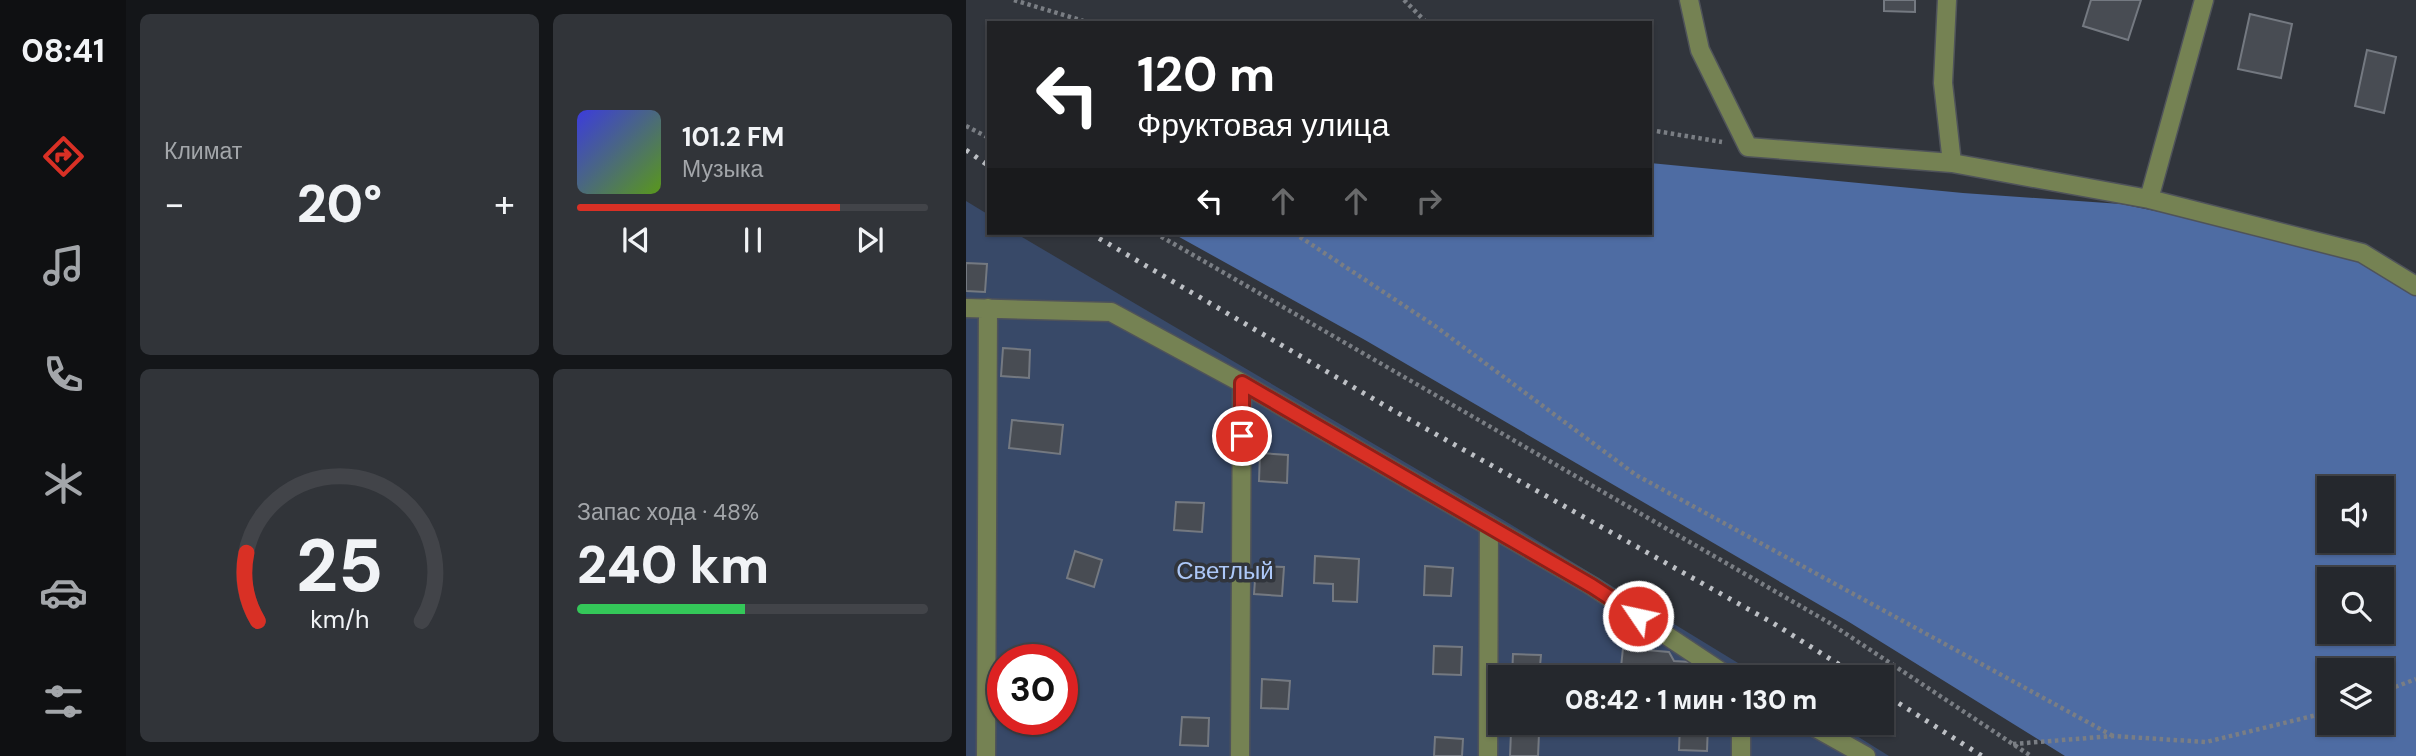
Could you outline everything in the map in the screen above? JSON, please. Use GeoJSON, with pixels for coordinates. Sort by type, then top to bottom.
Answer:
{"type":"FeatureCollection","features":[{"type":"Feature","properties":{"kind":"street"},"geometry":{"type":"LineString","coordinates":[[1689,0],[1700,50],[1748,147],[1952,163],[2149,199],[2362,253],[2416,286]]}},
{"type":"Feature","properties":{"kind":"street"},"geometry":{"type":"LineString","coordinates":[[1947,0],[1943,83],[1952,163]]}},
{"type":"Feature","properties":{"kind":"street"},"geometry":{"type":"LineString","coordinates":[[2149,199],[2204,0]]}},
{"type":"Feature","properties":{"kind":"street"},"geometry":{"type":"LineString","coordinates":[[966,308],[1111,312],[1242,383],[1592,586],[1711,665]]}},
{"type":"Feature","properties":{"kind":"street"},"geometry":{"type":"LineString","coordinates":[[986,756],[988,308]]}},
{"type":"Feature","properties":{"kind":"street"},"geometry":{"type":"LineString","coordinates":[[1240,756],[1242,383]]}},
{"type":"Feature","properties":{"kind":"street"},"geometry":{"type":"LineString","coordinates":[[1488,756],[1489,526]]}},
{"type":"Feature","properties":{"kind":"street"},"geometry":{"type":"LineString","coordinates":[[1741,735],[1741,756]]}},
{"type":"Feature","properties":{"kind":"street"},"geometry":{"type":"LineString","coordinates":[[1828,735],[1866,756]]}},
{"type":"Feature","properties":{"kind":"path"},"geometry":{"type":"LineString","coordinates":[[1014,0],[1083,21]]}},
{"type":"Feature","properties":{"kind":"path"},"geometry":{"type":"LineString","coordinates":[[1404,0],[1425,21]]}},
{"type":"Feature","properties":{"kind":"path"},"geometry":{"type":"LineString","coordinates":[[966,126],[987,137]]}},
{"type":"Feature","properties":{"kind":"path"},"geometry":{"type":"LineString","coordinates":[[1652,130],[1748,147]]}},
{"type":"Feature","properties":{"kind":"path"},"geometry":{"type":"LineString","coordinates":[[1158,235],[1828,622],[2031,756]]}},
{"type":"Feature","properties":{"kind":"path"},"geometry":{"type":"LineString","coordinates":[[1297,235],[1435,326],[1636,475],[2113,736]]}},
{"type":"Feature","properties":{"kind":"path"},"geometry":{"type":"LineString","coordinates":[[2394,688],[2416,680]]}},
{"type":"Feature","properties":{"kind":"path"},"geometry":{"type":"LineString","coordinates":[[2012,744],[2113,736],[2206,742],[2317,715]]}},
{"type":"Feature","properties":{"kind":"green space","name":"Светлый"},"geometry":{"type":"Polygon","coordinates":[[[966,201],[987,214],[987,235],[1018,235],[1505,521],[1741,665],[1488,665],[1488,735],[1855,735],[1889,756],[966,756],[966,201]]]}},
{"type":"Feature","properties":{"kind":"shaded area"},"geometry":{"type":"Polygon","coordinates":[[[1652,163],[1963,193],[2121,204],[2351,251],[2416,293],[2416,756],[2065,756],[1849,622],[1365,340],[1176,235],[1652,235],[1652,163]]]}},
{"type":"Feature","properties":{"kind":"building"},"geometry":{"type":"Polygon","coordinates":[[[1884,0],[1915,0],[1915,12],[1884,11],[1884,0]]]}},
{"type":"Feature","properties":{"kind":"building"},"geometry":{"type":"Polygon","coordinates":[[[2091,0],[2141,0],[2128,40],[2083,26],[2091,0]]]}},
{"type":"Feature","properties":{"kind":"building"},"geometry":{"type":"Polygon","coordinates":[[[2250,14],[2292,24],[2281,78],[2238,69],[2250,14]]]}},
{"type":"Feature","properties":{"kind":"building"},"geometry":{"type":"Polygon","coordinates":[[[2367,50],[2396,57],[2384,113],[2355,106],[2367,50]]]}},
{"type":"Feature","properties":{"kind":"building"},"geometry":{"type":"Polygon","coordinates":[[[966,263],[987,264],[985,292],[966,291],[966,263]]]}},
{"type":"Feature","properties":{"kind":"building"},"geometry":{"type":"Polygon","coordinates":[[[1003,348],[1030,350],[1029,378],[1001,376],[1003,348]]]}},
{"type":"Feature","properties":{"kind":"building"},"geometry":{"type":"Polygon","coordinates":[[[1012,420],[1063,425],[1060,454],[1009,448],[1012,420]]]}},
{"type":"Feature","properties":{"kind":"building"},"geometry":{"type":"Polygon","coordinates":[[[1260,453],[1288,455],[1287,483],[1259,481],[1260,453]]]}},
{"type":"Feature","properties":{"kind":"building"},"geometry":{"type":"Polygon","coordinates":[[[1176,502],[1204,503],[1202,532],[1174,530],[1176,502]]]}},
{"type":"Feature","properties":{"kind":"building"},"geometry":{"type":"Polygon","coordinates":[[[1075,551],[1102,560],[1094,587],[1067,578],[1075,551]]]}},
{"type":"Feature","properties":{"kind":"building"},"geometry":{"type":"Polygon","coordinates":[[[1315,556],[1359,559],[1357,602],[1333,601],[1333,584],[1314,583],[1315,556]]]}},
{"type":"Feature","properties":{"kind":"building"},"geometry":{"type":"Polygon","coordinates":[[[1256,566],[1284,567],[1282,596],[1254,594],[1256,566]]]}},
{"type":"Feature","properties":{"kind":"building"},"geometry":{"type":"Polygon","coordinates":[[[1425,566],[1453,568],[1451,596],[1424,595],[1425,566]]]}},
{"type":"Feature","properties":{"kind":"building"},"geometry":{"type":"Polygon","coordinates":[[[1434,646],[1462,647],[1461,675],[1433,674],[1434,646]]]}},
{"type":"Feature","properties":{"kind":"building"},"geometry":{"type":"Polygon","coordinates":[[[1623,648],[1669,652],[1674,661],[1691,662],[1691,665],[1621,665],[1623,648]]]}},
{"type":"Feature","properties":{"kind":"building"},"geometry":{"type":"Polygon","coordinates":[[[1513,654],[1541,655],[1540,665],[1513,665],[1513,654]]]}},
{"type":"Feature","properties":{"kind":"building"},"geometry":{"type":"Polygon","coordinates":[[[1262,679],[1290,681],[1288,709],[1261,708],[1262,679]]]}},
{"type":"Feature","properties":{"kind":"building"},"geometry":{"type":"Polygon","coordinates":[[[1182,717],[1209,718],[1208,746],[1180,745],[1182,717]]]}},
{"type":"Feature","properties":{"kind":"building"},"geometry":{"type":"Polygon","coordinates":[[[1511,735],[1539,735],[1538,756],[1510,756],[1511,735]]]}},
{"type":"Feature","properties":{"kind":"building"},"geometry":{"type":"Polygon","coordinates":[[[1680,735],[1708,735],[1707,751],[1679,750],[1680,735]]]}},
{"type":"Feature","properties":{"kind":"building"},"geometry":{"type":"Polygon","coordinates":[[[1435,737],[1463,739],[1462,756],[1434,756],[1435,737]]]}},
{"type":"Feature","properties":{"kind":"railway"},"geometry":{"type":"LineString","coordinates":[[966,150],[987,165]]}},
{"type":"Feature","properties":{"kind":"railway"},"geometry":{"type":"LineString","coordinates":[[1093,235],[1389,408],[1773,623],[1840,665]]}},
{"type":"Feature","properties":{"kind":"railway"},"geometry":{"type":"LineString","coordinates":[[1894,700],[1982,756]]}},
{"type":"Feature","properties":{"kind":"route"},"geometry":{"type":"LineString","coordinates":[[1242,436],[1242,383],[1592,586],[1638,616]]}}]}
